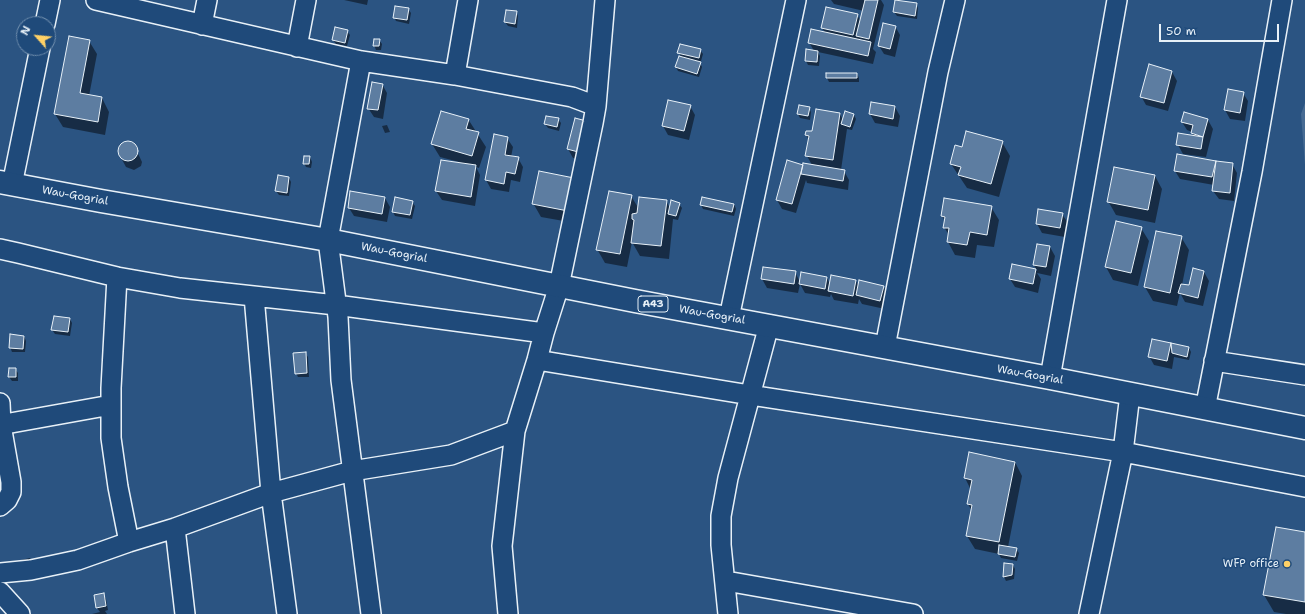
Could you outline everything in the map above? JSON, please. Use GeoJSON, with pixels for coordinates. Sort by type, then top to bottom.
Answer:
{"type":"FeatureCollection","features":[{"type":"Feature","properties":{"kind":"main road","name":"Wau-Gogrial"},"geometry":{"type":"LineString","coordinates":[[6,184],[328,240],[559,286],[1050,378],[1305,428]]}},
{"type":"Feature","properties":{"kind":"street"},"geometry":{"type":"LineString","coordinates":[[47,16],[50,0]]}},
{"type":"Feature","properties":{"kind":"street"},"geometry":{"type":"LineString","coordinates":[[96,0],[361,61],[455,75],[572,97],[596,106]]}},
{"type":"Feature","properties":{"kind":"street"},"geometry":{"type":"LineString","coordinates":[[202,25],[207,0]]}},
{"type":"Feature","properties":{"kind":"street"},"geometry":{"type":"LineString","coordinates":[[297,47],[306,0]]}},
{"type":"Feature","properties":{"kind":"street"},"geometry":{"type":"LineString","coordinates":[[455,75],[468,0]]}},
{"type":"Feature","properties":{"kind":"street"},"geometry":{"type":"LineString","coordinates":[[508,614],[502,546],[515,432],[559,286],[596,106],[605,0]]}},
{"type":"Feature","properties":{"kind":"street"},"geometry":{"type":"LineString","coordinates":[[729,318],[796,0]]}},
{"type":"Feature","properties":{"kind":"street"},"geometry":{"type":"LineString","coordinates":[[885,347],[938,72],[955,0]]}},
{"type":"Feature","properties":{"kind":"street"},"geometry":{"type":"LineString","coordinates":[[1050,378],[1117,0]]}},
{"type":"Feature","properties":{"kind":"street"},"geometry":{"type":"LineString","coordinates":[[1205,409],[1252,172],[1282,0]]}},
{"type":"Feature","properties":{"kind":"street"},"geometry":{"type":"LineString","coordinates":[[6,184],[38,56]]}},
{"type":"Feature","properties":{"kind":"street"},"geometry":{"type":"LineString","coordinates":[[361,61],[328,240],[338,317],[341,380],[371,614]]}},
{"type":"Feature","properties":{"kind":"street"},"geometry":{"type":"LineString","coordinates":[[0,249],[118,278],[180,288],[336,305],[544,333]]}},
{"type":"Feature","properties":{"kind":"street"},"geometry":{"type":"LineString","coordinates":[[118,278],[113,345],[111,438],[118,487],[129,542]]}},
{"type":"Feature","properties":{"kind":"street"},"geometry":{"type":"LineString","coordinates":[[254,296],[271,493],[287,614]]}},
{"type":"Feature","properties":{"kind":"street"},"geometry":{"type":"LineString","coordinates":[[728,614],[726,581],[721,545],[721,516],[728,478],[769,325]]}},
{"type":"Feature","properties":{"kind":"street"},"geometry":{"type":"LineString","coordinates":[[537,360],[750,395],[1123,452],[1305,486]]}},
{"type":"Feature","properties":{"kind":"street"},"geometry":{"type":"LineString","coordinates":[[1214,361],[1305,375]]}},
{"type":"Feature","properties":{"kind":"street"},"geometry":{"type":"LineString","coordinates":[[1089,614],[1123,452],[1130,394]]}},
{"type":"Feature","properties":{"kind":"street"},"geometry":{"type":"LineString","coordinates":[[0,403],[1,425],[11,482],[11,492],[7,500],[0,506]]}},
{"type":"Feature","properties":{"kind":"street"},"geometry":{"type":"LineString","coordinates":[[1,425],[111,406]]}},
{"type":"Feature","properties":{"kind":"street"},"geometry":{"type":"LineString","coordinates":[[0,573],[31,570],[78,560],[175,528],[271,493],[352,471],[451,455],[515,432]]}},
{"type":"Feature","properties":{"kind":"street"},"geometry":{"type":"LineString","coordinates":[[175,528],[185,614]]}},
{"type":"Feature","properties":{"kind":"street"},"geometry":{"type":"LineString","coordinates":[[726,581],[912,614]]}},
{"type":"Feature","properties":{"kind":"street"},"geometry":{"type":"LineString","coordinates":[[0,592],[20,614]]}},
{"type":"Feature","properties":{"kind":"shaded area"},"geometry":{"type":"Polygon","coordinates":[[[1305,103],[1305,165],[1301,114],[1305,103]]]}},
{"type":"Feature","properties":{"kind":"building"},"geometry":{"type":"Polygon","coordinates":[[[865,0],[878,0],[869,39],[856,36],[865,0]]]}},
{"type":"Feature","properties":{"kind":"building"},"geometry":{"type":"Polygon","coordinates":[[[895,0],[917,3],[915,16],[893,12],[895,0]]]}},
{"type":"Feature","properties":{"kind":"building"},"geometry":{"type":"Polygon","coordinates":[[[395,6],[409,8],[407,20],[393,18],[395,6]]]}},
{"type":"Feature","properties":{"kind":"building"},"geometry":{"type":"Polygon","coordinates":[[[826,7],[858,14],[853,35],[821,28],[826,7]]]}},
{"type":"Feature","properties":{"kind":"building"},"geometry":{"type":"Polygon","coordinates":[[[506,10],[517,11],[515,24],[504,22],[506,10]]]}},
{"type":"Feature","properties":{"kind":"building"},"geometry":{"type":"Polygon","coordinates":[[[883,23],[896,26],[890,49],[878,46],[883,23]]]}},
{"type":"Feature","properties":{"kind":"building"},"geometry":{"type":"Polygon","coordinates":[[[335,27],[348,30],[345,43],[332,40],[335,27]]]}},
{"type":"Feature","properties":{"kind":"building"},"geometry":{"type":"Polygon","coordinates":[[[811,29],[871,42],[868,56],[808,43],[811,29]]]}},
{"type":"Feature","properties":{"kind":"building"},"geometry":{"type":"Polygon","coordinates":[[[69,36],[90,40],[80,93],[102,97],[98,122],[54,114],[69,36]]]}},
{"type":"Feature","properties":{"kind":"building"},"geometry":{"type":"Polygon","coordinates":[[[374,39],[380,39],[379,46],[373,46],[374,39]]]}},
{"type":"Feature","properties":{"kind":"building"},"geometry":{"type":"Polygon","coordinates":[[[680,44],[701,49],[699,58],[677,53],[680,44]]]}},
{"type":"Feature","properties":{"kind":"building"},"geometry":{"type":"Polygon","coordinates":[[[806,49],[818,51],[817,62],[805,61],[806,49]]]}},
{"type":"Feature","properties":{"kind":"building"},"geometry":{"type":"Polygon","coordinates":[[[679,56],[701,62],[697,74],[675,67],[679,56]]]}},
{"type":"Feature","properties":{"kind":"building"},"geometry":{"type":"Polygon","coordinates":[[[1149,64],[1172,71],[1164,103],[1140,97],[1149,64]]]}},
{"type":"Feature","properties":{"kind":"building"},"geometry":{"type":"Polygon","coordinates":[[[826,73],[857,73],[857,78],[826,78],[826,73]]]}},
{"type":"Feature","properties":{"kind":"building"},"geometry":{"type":"Polygon","coordinates":[[[372,82],[383,84],[378,110],[367,109],[372,82]]]}},
{"type":"Feature","properties":{"kind":"building"},"geometry":{"type":"Polygon","coordinates":[[[1228,89],[1244,92],[1240,113],[1224,110],[1228,89]]]}},
{"type":"Feature","properties":{"kind":"building"},"geometry":{"type":"Polygon","coordinates":[[[668,100],[691,105],[684,131],[662,126],[668,100]]]}},
{"type":"Feature","properties":{"kind":"building"},"geometry":{"type":"Polygon","coordinates":[[[871,102],[895,106],[893,119],[869,114],[871,102]]]}},
{"type":"Feature","properties":{"kind":"building"},"geometry":{"type":"Polygon","coordinates":[[[799,105],[810,107],[808,116],[797,114],[799,105]]]}},
{"type":"Feature","properties":{"kind":"building"},"geometry":{"type":"Polygon","coordinates":[[[816,109],[840,113],[833,160],[805,156],[809,136],[805,135],[806,131],[812,131],[816,109]]]}},
{"type":"Feature","properties":{"kind":"building"},"geometry":{"type":"Polygon","coordinates":[[[441,111],[469,119],[466,129],[479,132],[472,156],[431,144],[441,111]]]}},
{"type":"Feature","properties":{"kind":"building"},"geometry":{"type":"Polygon","coordinates":[[[845,111],[854,114],[850,127],[841,124],[845,111]]]}},
{"type":"Feature","properties":{"kind":"building"},"geometry":{"type":"Polygon","coordinates":[[[1184,112],[1208,119],[1203,137],[1191,133],[1193,125],[1181,122],[1184,112]]]}},
{"type":"Feature","properties":{"kind":"building"},"geometry":{"type":"Polygon","coordinates":[[[546,116],[559,118],[557,127],[544,124],[546,116]]]}},
{"type":"Feature","properties":{"kind":"building"},"geometry":{"type":"Polygon","coordinates":[[[575,118],[590,122],[582,153],[567,149],[575,118]]]}},
{"type":"Feature","properties":{"kind":"building"},"geometry":{"type":"Polygon","coordinates":[[[966,131],[1003,141],[991,184],[958,175],[961,167],[950,164],[955,145],[962,147],[966,131]]]}},
{"type":"Feature","properties":{"kind":"building"},"geometry":{"type":"Polygon","coordinates":[[[1178,133],[1203,137],[1201,149],[1176,145],[1178,133]]]}},
{"type":"Feature","properties":{"kind":"building"},"geometry":{"type":"Polygon","coordinates":[[[494,134],[508,137],[505,155],[519,157],[515,174],[506,172],[504,184],[485,180],[494,134]]]}},
{"type":"Feature","properties":{"kind":"building"},"geometry":{"type":"Polygon","coordinates":[[[128,141],[135,144],[138,151],[135,158],[128,161],[121,158],[118,151],[121,144],[128,141]]]}},
{"type":"Feature","properties":{"kind":"building"},"geometry":{"type":"Polygon","coordinates":[[[1177,154],[1216,161],[1212,177],[1174,171],[1177,154]]]}},
{"type":"Feature","properties":{"kind":"building"},"geometry":{"type":"Polygon","coordinates":[[[304,156],[310,156],[309,164],[303,164],[304,156]]]}},
{"type":"Feature","properties":{"kind":"building"},"geometry":{"type":"Polygon","coordinates":[[[441,160],[476,165],[471,197],[435,191],[441,160]]]}},
{"type":"Feature","properties":{"kind":"building"},"geometry":{"type":"Polygon","coordinates":[[[787,160],[803,165],[792,204],[776,200],[787,160]]]}},
{"type":"Feature","properties":{"kind":"building"},"geometry":{"type":"Polygon","coordinates":[[[1216,161],[1233,163],[1230,193],[1212,191],[1216,161]]]}},
{"type":"Feature","properties":{"kind":"building"},"geometry":{"type":"Polygon","coordinates":[[[803,163],[845,170],[843,181],[801,174],[803,163]]]}},
{"type":"Feature","properties":{"kind":"building"},"geometry":{"type":"Polygon","coordinates":[[[1114,167],[1155,175],[1148,210],[1107,202],[1114,167]]]}},
{"type":"Feature","properties":{"kind":"building"},"geometry":{"type":"Polygon","coordinates":[[[539,171],[574,178],[568,211],[532,204],[539,171]]]}},
{"type":"Feature","properties":{"kind":"building"},"geometry":{"type":"Polygon","coordinates":[[[278,175],[289,177],[287,193],[275,191],[278,175]]]}},
{"type":"Feature","properties":{"kind":"building"},"geometry":{"type":"Polygon","coordinates":[[[350,191],[385,197],[382,214],[348,208],[350,191]]]}},
{"type":"Feature","properties":{"kind":"building"},"geometry":{"type":"Polygon","coordinates":[[[609,191],[632,195],[620,254],[596,250],[609,191]]]}},
{"type":"Feature","properties":{"kind":"building"},"geometry":{"type":"Polygon","coordinates":[[[395,197],[413,201],[410,215],[392,212],[395,197]]]}},
{"type":"Feature","properties":{"kind":"building"},"geometry":{"type":"Polygon","coordinates":[[[639,197],[667,200],[661,246],[631,243],[634,220],[632,219],[632,214],[637,213],[639,197]]]}},
{"type":"Feature","properties":{"kind":"building"},"geometry":{"type":"Polygon","coordinates":[[[702,197],[734,204],[732,212],[700,205],[702,197]]]}},
{"type":"Feature","properties":{"kind":"building"},"geometry":{"type":"Polygon","coordinates":[[[944,198],[992,206],[987,235],[970,232],[967,245],[947,242],[949,228],[943,228],[945,217],[941,216],[944,198]]]}},
{"type":"Feature","properties":{"kind":"building"},"geometry":{"type":"Polygon","coordinates":[[[671,200],[680,203],[676,216],[668,214],[671,200]]]}},
{"type":"Feature","properties":{"kind":"building"},"geometry":{"type":"Polygon","coordinates":[[[1038,209],[1063,213],[1060,228],[1036,224],[1038,209]]]}},
{"type":"Feature","properties":{"kind":"building"},"geometry":{"type":"Polygon","coordinates":[[[1116,221],[1142,227],[1131,273],[1105,267],[1116,221]]]}},
{"type":"Feature","properties":{"kind":"building"},"geometry":{"type":"Polygon","coordinates":[[[1156,231],[1182,236],[1170,293],[1144,287],[1156,231]]]}},
{"type":"Feature","properties":{"kind":"building"},"geometry":{"type":"Polygon","coordinates":[[[1037,244],[1050,246],[1046,267],[1033,265],[1037,244]]]}},
{"type":"Feature","properties":{"kind":"building"},"geometry":{"type":"Polygon","coordinates":[[[1012,264],[1036,269],[1033,284],[1009,279],[1012,264]]]}},
{"type":"Feature","properties":{"kind":"building"},"geometry":{"type":"Polygon","coordinates":[[[763,267],[796,271],[794,284],[761,279],[763,267]]]}},
{"type":"Feature","properties":{"kind":"building"},"geometry":{"type":"Polygon","coordinates":[[[1193,268],[1204,271],[1198,298],[1178,293],[1181,284],[1189,285],[1193,268]]]}},
{"type":"Feature","properties":{"kind":"building"},"geometry":{"type":"Polygon","coordinates":[[[801,272],[827,277],[825,289],[799,284],[801,272]]]}},
{"type":"Feature","properties":{"kind":"building"},"geometry":{"type":"Polygon","coordinates":[[[831,275],[856,280],[853,296],[828,291],[831,275]]]}},
{"type":"Feature","properties":{"kind":"building"},"geometry":{"type":"Polygon","coordinates":[[[859,280],[884,286],[880,301],[856,295],[859,280]]]}},
{"type":"Feature","properties":{"kind":"building"},"geometry":{"type":"Polygon","coordinates":[[[54,316],[70,318],[68,332],[51,330],[54,316]]]}},
{"type":"Feature","properties":{"kind":"building"},"geometry":{"type":"Polygon","coordinates":[[[10,334],[24,336],[23,349],[9,348],[10,334]]]}},
{"type":"Feature","properties":{"kind":"building"},"geometry":{"type":"Polygon","coordinates":[[[1152,339],[1171,343],[1167,361],[1148,357],[1152,339]]]}},
{"type":"Feature","properties":{"kind":"building"},"geometry":{"type":"Polygon","coordinates":[[[1171,343],[1189,347],[1187,357],[1172,353],[1171,343]]]}},
{"type":"Feature","properties":{"kind":"building"},"geometry":{"type":"Polygon","coordinates":[[[306,352],[307,373],[295,374],[293,353],[306,352]]]}},
{"type":"Feature","properties":{"kind":"building"},"geometry":{"type":"Polygon","coordinates":[[[9,368],[16,368],[16,377],[8,377],[9,368]]]}},
{"type":"Feature","properties":{"kind":"building"},"geometry":{"type":"Polygon","coordinates":[[[969,452],[1015,462],[999,542],[966,536],[972,505],[967,504],[972,480],[964,478],[969,452]]]}},
{"type":"Feature","properties":{"kind":"building","name":"WFP office"},"geometry":{"type":"Polygon","coordinates":[[[1276,527],[1305,532],[1305,602],[1263,595],[1276,527]]]}},
{"type":"Feature","properties":{"kind":"building"},"geometry":{"type":"Polygon","coordinates":[[[999,545],[1017,548],[1015,557],[998,554],[999,545]]]}},
{"type":"Feature","properties":{"kind":"building"},"geometry":{"type":"Polygon","coordinates":[[[1004,563],[1013,564],[1012,575],[1003,577],[1004,563]]]}},
{"type":"Feature","properties":{"kind":"building"},"geometry":{"type":"Polygon","coordinates":[[[104,593],[106,606],[96,608],[94,595],[104,593]]]}},
{"type":"Feature","properties":{"kind":"place","name":"WFP office"},"geometry":{"type":"Point","coordinates":[1287,564]}}]}
